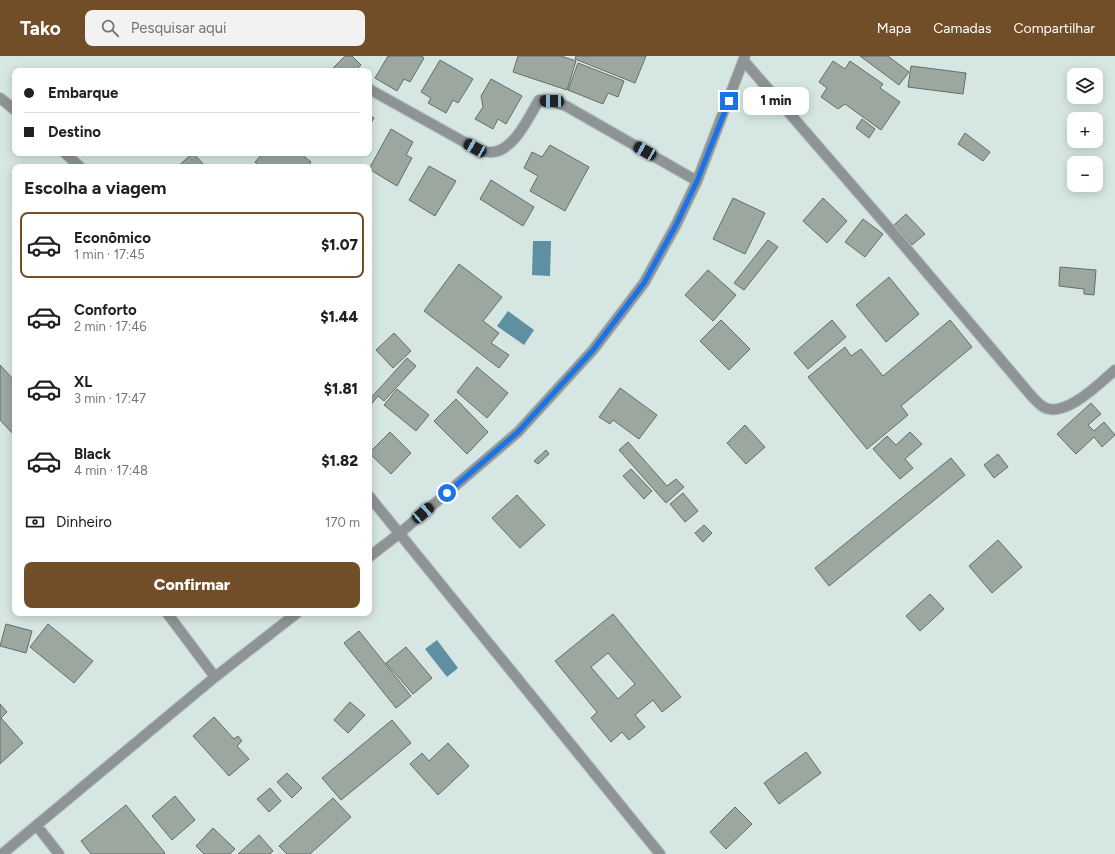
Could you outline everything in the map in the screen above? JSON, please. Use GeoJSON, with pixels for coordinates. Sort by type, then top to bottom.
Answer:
{"type":"FeatureCollection","features":[{"type":"Feature","properties":{"kind":"street"},"geometry":{"type":"LineString","coordinates":[[372,555],[400,533],[518,432],[593,350],[644,283],[676,225],[697,181],[745,58],[1023,386],[1043,407],[1054,410],[1066,407],[1087,394],[1115,370]]}},
{"type":"Feature","properties":{"kind":"street"},"geometry":{"type":"LineString","coordinates":[[372,91],[475,148],[492,153],[503,149],[514,139],[539,100],[552,101],[566,106],[697,181]]}},
{"type":"Feature","properties":{"kind":"street"},"geometry":{"type":"LineString","coordinates":[[0,98],[12,108]]}},
{"type":"Feature","properties":{"kind":"street"},"geometry":{"type":"LineString","coordinates":[[68,156],[77,164]]}},
{"type":"Feature","properties":{"kind":"street"},"geometry":{"type":"LineString","coordinates":[[372,500],[660,854]]}},
{"type":"Feature","properties":{"kind":"street"},"geometry":{"type":"LineString","coordinates":[[169,616],[215,677]]}},
{"type":"Feature","properties":{"kind":"street"},"geometry":{"type":"LineString","coordinates":[[2,854],[215,677],[293,616]]}},
{"type":"Feature","properties":{"kind":"street"},"geometry":{"type":"LineString","coordinates":[[37,826],[59,854]]}},
{"type":"Feature","properties":{"kind":"water"},"geometry":{"type":"Polygon","coordinates":[[[533,241],[551,241],[550,276],[532,275],[533,241]]]}},
{"type":"Feature","properties":{"kind":"water"},"geometry":{"type":"Polygon","coordinates":[[[508,311],[534,330],[524,345],[497,326],[508,311]]]}},
{"type":"Feature","properties":{"kind":"water"},"geometry":{"type":"Polygon","coordinates":[[[437,640],[458,668],[447,677],[425,649],[437,640]]]}},
{"type":"Feature","properties":{"kind":"building"},"geometry":{"type":"Polygon","coordinates":[[[345,56],[352,56],[361,65],[358,68],[333,68],[345,56]]]}},
{"type":"Feature","properties":{"kind":"building"},"geometry":{"type":"Polygon","coordinates":[[[388,56],[422,56],[424,58],[410,82],[404,79],[397,91],[375,78],[388,56]]]}},
{"type":"Feature","properties":{"kind":"building"},"geometry":{"type":"Polygon","coordinates":[[[518,56],[561,56],[576,61],[567,90],[513,72],[518,56]]]}},
{"type":"Feature","properties":{"kind":"building"},"geometry":{"type":"Polygon","coordinates":[[[576,56],[646,56],[635,83],[575,59],[576,56]]]}},
{"type":"Feature","properties":{"kind":"building"},"geometry":{"type":"Polygon","coordinates":[[[860,56],[888,56],[909,72],[899,85],[860,56]]]}},
{"type":"Feature","properties":{"kind":"building"},"geometry":{"type":"Polygon","coordinates":[[[440,60],[473,79],[458,103],[453,100],[446,113],[428,103],[431,98],[421,92],[440,60]]]}},
{"type":"Feature","properties":{"kind":"building"},"geometry":{"type":"Polygon","coordinates":[[[833,61],[845,69],[850,61],[883,84],[880,88],[900,102],[881,130],[845,104],[838,109],[821,97],[827,88],[819,82],[833,61]]]}},
{"type":"Feature","properties":{"kind":"building"},"geometry":{"type":"Polygon","coordinates":[[[578,63],[624,81],[618,97],[608,93],[603,104],[568,90],[578,63]]]}},
{"type":"Feature","properties":{"kind":"building"},"geometry":{"type":"Polygon","coordinates":[[[911,66],[966,73],[963,94],[908,87],[911,66]]]}},
{"type":"Feature","properties":{"kind":"building"},"geometry":{"type":"Polygon","coordinates":[[[491,79],[522,96],[506,124],[498,119],[493,129],[475,119],[483,107],[481,96],[491,79]]]}},
{"type":"Feature","properties":{"kind":"building"},"geometry":{"type":"Polygon","coordinates":[[[862,119],[875,129],[869,138],[856,128],[862,119]]]}},
{"type":"Feature","properties":{"kind":"building"},"geometry":{"type":"Polygon","coordinates":[[[391,129],[413,142],[406,155],[412,158],[397,186],[372,171],[372,164],[391,129]]]}},
{"type":"Feature","properties":{"kind":"building"},"geometry":{"type":"Polygon","coordinates":[[[965,133],[990,152],[983,161],[958,144],[965,133]]]}},
{"type":"Feature","properties":{"kind":"building"},"geometry":{"type":"Polygon","coordinates":[[[550,145],[589,167],[565,211],[530,191],[538,176],[524,168],[532,152],[542,157],[550,145]]]}},
{"type":"Feature","properties":{"kind":"building"},"geometry":{"type":"Polygon","coordinates":[[[190,156],[196,156],[203,164],[180,164],[190,156]]]}},
{"type":"Feature","properties":{"kind":"building"},"geometry":{"type":"Polygon","coordinates":[[[260,156],[304,156],[311,162],[309,164],[257,164],[255,162],[260,156]]]}},
{"type":"Feature","properties":{"kind":"building"},"geometry":{"type":"Polygon","coordinates":[[[429,166],[456,181],[435,216],[409,200],[429,166]]]}},
{"type":"Feature","properties":{"kind":"building"},"geometry":{"type":"Polygon","coordinates":[[[491,180],[534,207],[523,226],[480,199],[491,180]]]}},
{"type":"Feature","properties":{"kind":"building"},"geometry":{"type":"Polygon","coordinates":[[[733,198],[765,213],[745,254],[713,239],[733,198]]]}},
{"type":"Feature","properties":{"kind":"building"},"geometry":{"type":"Polygon","coordinates":[[[823,198],[847,221],[827,243],[803,221],[823,198]]]}},
{"type":"Feature","properties":{"kind":"building"},"geometry":{"type":"Polygon","coordinates":[[[906,214],[925,234],[912,245],[894,225],[906,214]]]}},
{"type":"Feature","properties":{"kind":"building"},"geometry":{"type":"Polygon","coordinates":[[[863,219],[883,234],[865,257],[845,242],[863,219]]]}},
{"type":"Feature","properties":{"kind":"building"},"geometry":{"type":"Polygon","coordinates":[[[768,240],[778,247],[744,290],[734,283],[768,240]]]}},
{"type":"Feature","properties":{"kind":"building"},"geometry":{"type":"Polygon","coordinates":[[[459,264],[502,297],[483,321],[499,333],[491,343],[509,355],[499,368],[424,311],[459,264]]]}},
{"type":"Feature","properties":{"kind":"building"},"geometry":{"type":"Polygon","coordinates":[[[1060,267],[1096,270],[1094,295],[1084,294],[1084,289],[1059,286],[1060,267]]]}},
{"type":"Feature","properties":{"kind":"building"},"geometry":{"type":"Polygon","coordinates":[[[708,270],[736,295],[713,321],[685,295],[708,270]]]}},
{"type":"Feature","properties":{"kind":"building"},"geometry":{"type":"Polygon","coordinates":[[[889,277],[919,314],[886,342],[856,305],[889,277]]]}},
{"type":"Feature","properties":{"kind":"building"},"geometry":{"type":"Polygon","coordinates":[[[721,320],[750,349],[729,370],[700,341],[721,320]]]}},
{"type":"Feature","properties":{"kind":"building"},"geometry":{"type":"Polygon","coordinates":[[[832,320],[846,337],[808,369],[794,353],[832,320]]]}},
{"type":"Feature","properties":{"kind":"building"},"geometry":{"type":"Polygon","coordinates":[[[950,320],[972,347],[901,406],[908,415],[867,449],[808,377],[845,347],[851,356],[861,349],[883,376],[950,320]]]}},
{"type":"Feature","properties":{"kind":"building"},"geometry":{"type":"Polygon","coordinates":[[[394,333],[411,351],[393,368],[376,350],[394,333]]]}},
{"type":"Feature","properties":{"kind":"building"},"geometry":{"type":"Polygon","coordinates":[[[407,358],[416,366],[384,401],[378,396],[372,403],[372,397],[407,358]]]}},
{"type":"Feature","properties":{"kind":"building"},"geometry":{"type":"Polygon","coordinates":[[[0,365],[12,378],[12,433],[0,420],[0,365]]]}},
{"type":"Feature","properties":{"kind":"building"},"geometry":{"type":"Polygon","coordinates":[[[477,367],[508,393],[487,418],[457,392],[477,367]]]}},
{"type":"Feature","properties":{"kind":"building"},"geometry":{"type":"Polygon","coordinates":[[[620,388],[657,415],[639,439],[613,420],[610,424],[599,417],[620,388]]]}},
{"type":"Feature","properties":{"kind":"building"},"geometry":{"type":"Polygon","coordinates":[[[397,389],[429,415],[416,431],[384,405],[397,389]]]}},
{"type":"Feature","properties":{"kind":"building"},"geometry":{"type":"Polygon","coordinates":[[[456,399],[488,432],[467,454],[434,421],[456,399]]]}},
{"type":"Feature","properties":{"kind":"building"},"geometry":{"type":"Polygon","coordinates":[[[1091,403],[1101,414],[1088,425],[1094,431],[1104,422],[1115,435],[1102,447],[1094,437],[1076,454],[1057,434],[1091,403]]]}},
{"type":"Feature","properties":{"kind":"building"},"geometry":{"type":"Polygon","coordinates":[[[745,425],[765,447],[746,464],[727,443],[745,425]]]}},
{"type":"Feature","properties":{"kind":"building"},"geometry":{"type":"Polygon","coordinates":[[[390,432],[411,453],[391,474],[372,456],[372,450],[390,432]]]}},
{"type":"Feature","properties":{"kind":"building"},"geometry":{"type":"Polygon","coordinates":[[[910,432],[922,444],[905,459],[913,468],[900,479],[873,449],[887,436],[896,445],[910,432]]]}},
{"type":"Feature","properties":{"kind":"building"},"geometry":{"type":"Polygon","coordinates":[[[628,442],[667,486],[676,479],[684,487],[666,503],[619,450],[628,442]]]}},
{"type":"Feature","properties":{"kind":"building"},"geometry":{"type":"Polygon","coordinates":[[[546,450],[549,454],[538,464],[534,461],[546,450]]]}},
{"type":"Feature","properties":{"kind":"building"},"geometry":{"type":"Polygon","coordinates":[[[998,454],[1008,467],[994,478],[984,465],[998,454]]]}},
{"type":"Feature","properties":{"kind":"building"},"geometry":{"type":"Polygon","coordinates":[[[951,458],[965,475],[829,586],[815,568],[951,458]]]}},
{"type":"Feature","properties":{"kind":"building"},"geometry":{"type":"Polygon","coordinates":[[[631,469],[652,491],[644,499],[623,476],[631,469]]]}},
{"type":"Feature","properties":{"kind":"building"},"geometry":{"type":"Polygon","coordinates":[[[683,493],[698,511],[685,522],[670,504],[683,493]]]}},
{"type":"Feature","properties":{"kind":"building"},"geometry":{"type":"Polygon","coordinates":[[[517,495],[545,525],[520,548],[492,518],[517,495]]]}},
{"type":"Feature","properties":{"kind":"building"},"geometry":{"type":"Polygon","coordinates":[[[704,525],[712,533],[703,542],[695,533],[704,525]]]}},
{"type":"Feature","properties":{"kind":"building"},"geometry":{"type":"Polygon","coordinates":[[[998,540],[1022,567],[992,593],[969,566],[998,540]]]}},
{"type":"Feature","properties":{"kind":"building"},"geometry":{"type":"Polygon","coordinates":[[[930,594],[944,609],[920,631],[906,616],[930,594]]]}},
{"type":"Feature","properties":{"kind":"building"},"geometry":{"type":"Polygon","coordinates":[[[613,614],[681,697],[662,712],[653,700],[635,715],[645,727],[629,740],[622,732],[611,742],[591,718],[597,712],[555,661],[613,614]],[[608,653],[591,667],[618,699],[635,684],[608,653]]]}},
{"type":"Feature","properties":{"kind":"building"},"geometry":{"type":"Polygon","coordinates":[[[6,624],[32,631],[26,653],[0,646],[6,624]]]}},
{"type":"Feature","properties":{"kind":"building"},"geometry":{"type":"Polygon","coordinates":[[[48,624],[93,661],[74,683],[30,647],[48,624]]]}},
{"type":"Feature","properties":{"kind":"building"},"geometry":{"type":"Polygon","coordinates":[[[359,631],[411,696],[396,708],[344,643],[359,631]]]}},
{"type":"Feature","properties":{"kind":"building"},"geometry":{"type":"Polygon","coordinates":[[[406,647],[432,678],[413,694],[386,663],[406,647]]]}},
{"type":"Feature","properties":{"kind":"building"},"geometry":{"type":"Polygon","coordinates":[[[350,702],[365,715],[348,733],[334,720],[350,702]]]}},
{"type":"Feature","properties":{"kind":"building"},"geometry":{"type":"Polygon","coordinates":[[[0,704],[7,712],[1,718],[23,743],[0,764],[0,704]]]}},
{"type":"Feature","properties":{"kind":"building"},"geometry":{"type":"Polygon","coordinates":[[[214,717],[234,739],[238,736],[242,741],[237,746],[249,759],[229,776],[193,736],[214,717]]]}},
{"type":"Feature","properties":{"kind":"building"},"geometry":{"type":"Polygon","coordinates":[[[392,720],[411,743],[341,800],[322,778],[392,720]]]}},
{"type":"Feature","properties":{"kind":"building"},"geometry":{"type":"Polygon","coordinates":[[[448,743],[469,766],[438,795],[410,764],[422,753],[429,761],[448,743]]]}},
{"type":"Feature","properties":{"kind":"building"},"geometry":{"type":"Polygon","coordinates":[[[806,752],[821,773],[779,804],[764,783],[806,752]]]}},
{"type":"Feature","properties":{"kind":"building"},"geometry":{"type":"Polygon","coordinates":[[[287,773],[302,788],[292,798],[277,782],[287,773]]]}},
{"type":"Feature","properties":{"kind":"building"},"geometry":{"type":"Polygon","coordinates":[[[270,788],[281,801],[269,812],[257,799],[270,788]]]}},
{"type":"Feature","properties":{"kind":"building"},"geometry":{"type":"Polygon","coordinates":[[[175,796],[195,820],[172,840],[152,816],[175,796]]]}},
{"type":"Feature","properties":{"kind":"building"},"geometry":{"type":"Polygon","coordinates":[[[333,798],[351,817],[310,854],[287,854],[279,846],[333,798]]]}},
{"type":"Feature","properties":{"kind":"building"},"geometry":{"type":"Polygon","coordinates":[[[126,805],[165,853],[164,854],[91,854],[81,841],[126,805]]]}},
{"type":"Feature","properties":{"kind":"building"},"geometry":{"type":"Polygon","coordinates":[[[735,807],[752,824],[726,849],[710,832],[735,807]]]}},
{"type":"Feature","properties":{"kind":"building"},"geometry":{"type":"Polygon","coordinates":[[[213,828],[235,849],[230,854],[204,854],[196,846],[213,828]]]}},
{"type":"Feature","properties":{"kind":"building"},"geometry":{"type":"Polygon","coordinates":[[[259,835],[273,851],[270,854],[238,854],[259,835]]]}},
{"type":"Feature","properties":{"kind":"route"},"geometry":{"type":"LineString","coordinates":[[447,493],[518,432],[593,350],[644,283],[676,225],[697,181],[729,101]]}}]}
